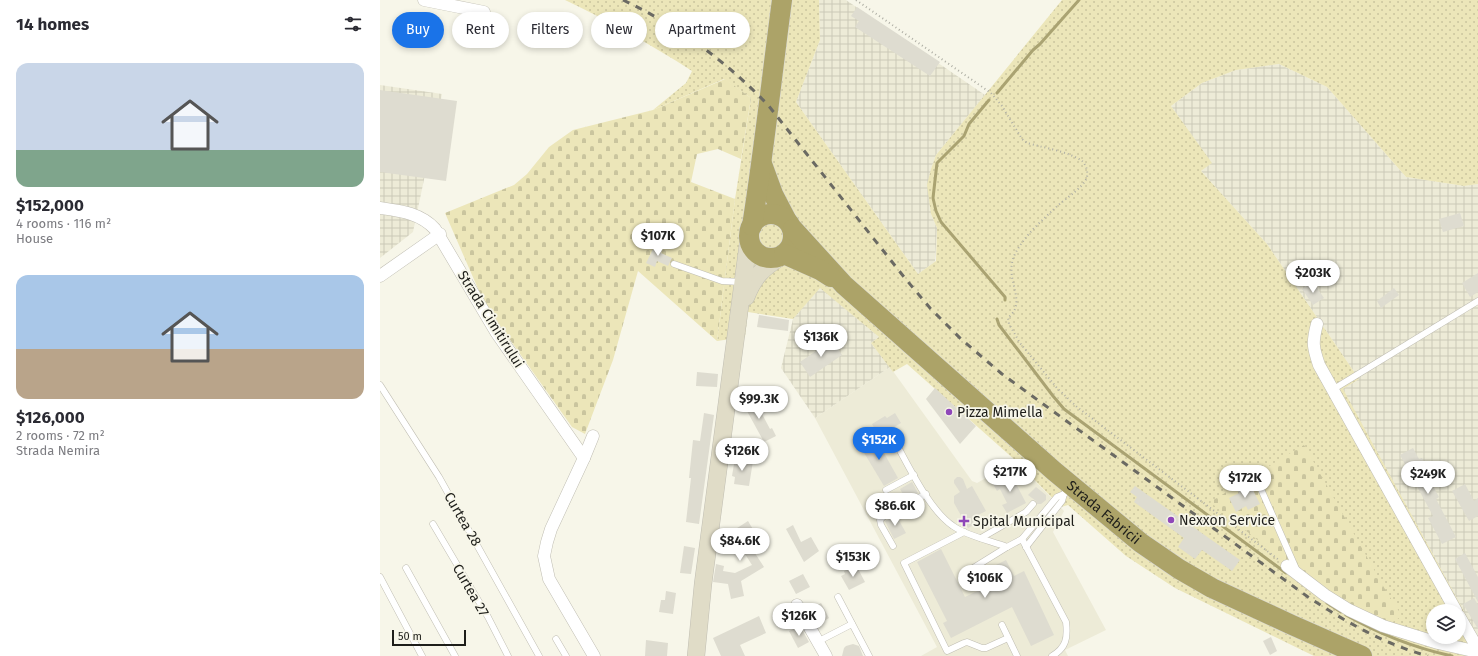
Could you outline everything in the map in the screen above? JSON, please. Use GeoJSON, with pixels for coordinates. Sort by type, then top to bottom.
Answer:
{"type":"FeatureCollection","features":[{"type":"Feature","properties":{"kind":"highway"},"geometry":{"type":"LineString","coordinates":[[762,162],[773,194],[790,224],[794,237],[792,244],[783,255],[770,258],[758,254],[754,249],[751,231],[762,162],[782,0]]}},
{"type":"Feature","properties":{"kind":"highway"},"geometry":{"type":"LineString","coordinates":[[751,231],[756,220],[768,214],[781,216],[790,224]]}},
{"type":"Feature","properties":{"kind":"highway","name":"Strada Fabricii"},"geometry":{"type":"LineString","coordinates":[[790,224],[844,285],[1068,490],[1179,569],[1219,591],[1362,656]]}},
{"type":"Feature","properties":{"kind":"highway","name":"Strada Fabricii"},"geometry":{"type":"LineString","coordinates":[[783,255],[820,270],[844,285]]}},
{"type":"Feature","properties":{"kind":"main road"},"geometry":{"type":"LineString","coordinates":[[696,656],[703,584],[751,231]]}},
{"type":"Feature","properties":{"kind":"main road"},"geometry":{"type":"LineString","coordinates":[[740,314],[750,286],[758,274],[764,267],[783,255]]}},
{"type":"Feature","properties":{"kind":"street"},"geometry":{"type":"LineString","coordinates":[[424,0],[484,12]]}},
{"type":"Feature","properties":{"kind":"street","name":"Strada Cimitirului"},"geometry":{"type":"LineString","coordinates":[[380,208],[419,216],[432,225],[440,234],[496,332],[584,458]]}},
{"type":"Feature","properties":{"kind":"street"},"geometry":{"type":"LineString","coordinates":[[380,276],[440,234]]}},
{"type":"Feature","properties":{"kind":"street"},"geometry":{"type":"LineString","coordinates":[[1317,324],[1313,340],[1314,350],[1319,365],[1452,604]]}},
{"type":"Feature","properties":{"kind":"street"},"geometry":{"type":"LineString","coordinates":[[592,436],[584,458],[551,529],[544,556],[549,579],[594,656]]}},
{"type":"Feature","properties":{"kind":"street"},"geometry":{"type":"LineString","coordinates":[[1287,566],[1324,595],[1349,610],[1383,626],[1438,644],[1478,652]]}},
{"type":"Feature","properties":{"kind":"street"},"geometry":{"type":"LineString","coordinates":[[797,605],[826,656]]}},
{"type":"Feature","properties":{"kind":"street"},"geometry":{"type":"LineString","coordinates":[[1466,628],[1478,649]]}},
{"type":"Feature","properties":{"kind":"lane"},"geometry":{"type":"LineString","coordinates":[[674,264],[722,281],[744,282]]}},
{"type":"Feature","properties":{"kind":"lane"},"geometry":{"type":"LineString","coordinates":[[1332,390],[1478,301]]}},
{"type":"Feature","properties":{"kind":"lane","name":"Curtea 28"},"geometry":{"type":"LineString","coordinates":[[380,385],[439,477],[539,656]]}},
{"type":"Feature","properties":{"kind":"lane"},"geometry":{"type":"LineString","coordinates":[[893,438],[926,494],[946,521],[964,532],[1007,548]]}},
{"type":"Feature","properties":{"kind":"lane"},"geometry":{"type":"LineString","coordinates":[[886,490],[914,475]]}},
{"type":"Feature","properties":{"kind":"lane"},"geometry":{"type":"LineString","coordinates":[[1257,480],[1299,576]]}},
{"type":"Feature","properties":{"kind":"lane"},"geometry":{"type":"LineString","coordinates":[[978,584],[970,570],[1022,539],[1057,497],[1068,490]]}},
{"type":"Feature","properties":{"kind":"lane"},"geometry":{"type":"LineString","coordinates":[[1026,547],[1062,501],[1068,490]]}},
{"type":"Feature","properties":{"kind":"lane"},"geometry":{"type":"LineString","coordinates":[[893,546],[881,525],[880,520],[884,516],[926,494]]}},
{"type":"Feature","properties":{"kind":"lane"},"geometry":{"type":"LineString","coordinates":[[981,538],[1026,512],[1033,504]]}},
{"type":"Feature","properties":{"kind":"lane","name":"Curtea 27"},"geometry":{"type":"LineString","coordinates":[[433,524],[488,617],[508,656]]}},
{"type":"Feature","properties":{"kind":"lane"},"geometry":{"type":"LineString","coordinates":[[964,532],[904,563],[948,654],[967,642],[982,648],[986,648],[1008,638]]}},
{"type":"Feature","properties":{"kind":"lane"},"geometry":{"type":"LineString","coordinates":[[1022,539],[1066,622],[1066,638],[1061,654],[1052,656]]}},
{"type":"Feature","properties":{"kind":"lane"},"geometry":{"type":"LineString","coordinates":[[406,568],[455,656]]}},
{"type":"Feature","properties":{"kind":"lane"},"geometry":{"type":"LineString","coordinates":[[380,577],[422,656]]}},
{"type":"Feature","properties":{"kind":"lane"},"geometry":{"type":"LineString","coordinates":[[838,598],[869,656]]}},
{"type":"Feature","properties":{"kind":"lane"},"geometry":{"type":"LineString","coordinates":[[818,642],[852,624]]}},
{"type":"Feature","properties":{"kind":"lane"},"geometry":{"type":"LineString","coordinates":[[1002,625],[1017,656]]}},
{"type":"Feature","properties":{"kind":"lane"},"geometry":{"type":"LineString","coordinates":[[556,640],[566,656]]}},
{"type":"Feature","properties":{"kind":"path"},"geometry":{"type":"LineString","coordinates":[[856,0],[991,94],[1002,106],[1022,140],[1027,143],[1073,156],[1082,161],[1087,172],[1087,178],[1083,184],[1052,210],[1026,237],[1016,253],[1011,266],[1016,303],[1015,310],[1008,318],[1009,324],[1020,343],[1057,388],[1078,407],[1287,566]]}},
{"type":"Feature","properties":{"kind":"shaded area"},"geometry":{"type":"Polygon","coordinates":[[[819,0],[846,0],[985,95],[936,155],[931,169],[931,214],[937,228],[935,262],[918,274],[796,102],[820,40],[819,0]]]}},
{"type":"Feature","properties":{"kind":"shaded area"},"geometry":{"type":"Polygon","coordinates":[[[1279,64],[1327,87],[1406,177],[1464,186],[1478,184],[1478,637],[1466,615],[1466,604],[1460,604],[1342,388],[1359,379],[1267,244],[1201,171],[1211,163],[1171,106],[1202,83],[1236,70],[1279,64]]]}},
{"type":"Feature","properties":{"kind":"shaded area"},"geometry":{"type":"Polygon","coordinates":[[[380,85],[442,94],[413,232],[380,258],[380,85]]]}},
{"type":"Feature","properties":{"kind":"shaded area"},"geometry":{"type":"Polygon","coordinates":[[[820,287],[879,337],[871,343],[890,367],[815,418],[781,368],[793,319],[820,287]]]}},
{"type":"Feature","properties":{"kind":"shaded area","name":"Spital Municipal"},"geometry":{"type":"Polygon","coordinates":[[[890,367],[972,481],[977,483],[1016,461],[1064,511],[1053,532],[1106,630],[1065,650],[1068,656],[921,656],[937,647],[815,418],[890,367]]]}},
{"type":"Feature","properties":{"kind":"green space"},"geometry":{"type":"Polygon","coordinates":[[[565,0],[819,0],[820,40],[796,102],[918,274],[936,261],[937,228],[931,214],[927,185],[936,155],[1062,0],[1478,0],[1478,184],[1464,186],[1406,177],[1327,87],[1279,64],[1236,70],[1202,83],[1171,106],[1212,163],[1201,171],[1267,244],[1359,379],[1343,389],[1460,604],[1426,604],[1426,644],[1466,644],[1466,615],[1478,637],[1478,656],[1314,656],[1175,588],[1126,556],[1068,505],[1061,507],[1016,461],[907,364],[893,372],[871,343],[879,337],[820,288],[793,319],[748,312],[745,337],[717,341],[735,199],[751,98],[724,79],[653,110],[686,83],[692,71],[647,44],[647,12],[591,12],[591,13],[565,0]]]}},
{"type":"Feature","properties":{"kind":"green space"},"geometry":{"type":"Polygon","coordinates":[[[725,79],[751,98],[741,159],[718,149],[697,154],[691,182],[735,199],[717,341],[638,271],[613,360],[585,434],[572,427],[493,316],[479,291],[445,213],[514,185],[527,174],[549,147],[573,130],[653,110],[725,79]]]}},
{"type":"Feature","properties":{"kind":"green space"},"geometry":{"type":"Polygon","coordinates":[[[1304,445],[1386,591],[1402,616],[1391,623],[1387,624],[1327,592],[1301,571],[1294,556],[1285,562],[1210,502],[1304,445]]]}},
{"type":"Feature","properties":{"kind":"building"},"geometry":{"type":"Polygon","coordinates":[[[857,7],[940,62],[930,76],[855,27],[859,21],[851,16],[857,7]]]}},
{"type":"Feature","properties":{"kind":"building"},"geometry":{"type":"Polygon","coordinates":[[[380,90],[457,101],[446,181],[380,172],[380,90]]]}},
{"type":"Feature","properties":{"kind":"building"},"geometry":{"type":"Polygon","coordinates":[[[1460,213],[1464,226],[1443,232],[1439,219],[1460,213]]]}},
{"type":"Feature","properties":{"kind":"building"},"geometry":{"type":"Polygon","coordinates":[[[655,245],[663,248],[661,253],[672,258],[668,266],[657,261],[655,267],[646,263],[655,245]]]}},
{"type":"Feature","properties":{"kind":"building"},"geometry":{"type":"Polygon","coordinates":[[[1478,273],[1478,292],[1470,297],[1462,283],[1478,273]]]}},
{"type":"Feature","properties":{"kind":"building"},"geometry":{"type":"Polygon","coordinates":[[[1313,282],[1324,298],[1313,305],[1302,289],[1313,282]]]}},
{"type":"Feature","properties":{"kind":"building"},"geometry":{"type":"Polygon","coordinates":[[[1394,288],[1399,295],[1381,308],[1377,301],[1394,288]]]}},
{"type":"Feature","properties":{"kind":"building"},"geometry":{"type":"Polygon","coordinates":[[[759,315],[789,320],[788,331],[757,327],[759,315]]]}},
{"type":"Feature","properties":{"kind":"building"},"geometry":{"type":"Polygon","coordinates":[[[832,340],[842,355],[810,377],[800,362],[832,340]]]}},
{"type":"Feature","properties":{"kind":"building"},"geometry":{"type":"Polygon","coordinates":[[[697,372],[718,374],[717,387],[696,386],[697,372]]]}},
{"type":"Feature","properties":{"kind":"building","name":"Pizza Mimella"},"geometry":{"type":"Polygon","coordinates":[[[935,388],[976,426],[960,444],[926,399],[935,388]]]}},
{"type":"Feature","properties":{"kind":"building"},"geometry":{"type":"Polygon","coordinates":[[[753,397],[770,429],[772,428],[776,436],[764,442],[742,402],[753,397]]]}},
{"type":"Feature","properties":{"kind":"building"},"geometry":{"type":"Polygon","coordinates":[[[704,413],[714,415],[699,524],[686,522],[691,478],[689,478],[693,440],[700,441],[704,413]]]}},
{"type":"Feature","properties":{"kind":"building"},"geometry":{"type":"Polygon","coordinates":[[[895,413],[901,423],[879,436],[872,424],[885,416],[887,418],[895,413]]]}},
{"type":"Feature","properties":{"kind":"building"},"geometry":{"type":"Polygon","coordinates":[[[875,437],[898,478],[884,486],[860,446],[875,437]]]}},
{"type":"Feature","properties":{"kind":"building"},"geometry":{"type":"Polygon","coordinates":[[[1413,448],[1419,459],[1422,458],[1431,475],[1428,477],[1439,497],[1436,499],[1456,537],[1442,544],[1428,518],[1433,516],[1400,455],[1413,448]]]}},
{"type":"Feature","properties":{"kind":"building"},"geometry":{"type":"Polygon","coordinates":[[[735,458],[753,461],[749,486],[734,484],[735,477],[732,476],[735,458]]]}},
{"type":"Feature","properties":{"kind":"building"},"geometry":{"type":"Polygon","coordinates":[[[1011,474],[1026,503],[1007,513],[1002,505],[1007,503],[1000,489],[997,491],[993,484],[1011,474]]]}},
{"type":"Feature","properties":{"kind":"building"},"geometry":{"type":"Polygon","coordinates":[[[957,477],[963,479],[967,489],[972,486],[986,511],[978,515],[981,521],[968,528],[954,503],[954,496],[960,492],[954,483],[954,480],[957,477]]]}},
{"type":"Feature","properties":{"kind":"building"},"geometry":{"type":"Polygon","coordinates":[[[912,482],[918,493],[906,499],[900,489],[912,482]]]}},
{"type":"Feature","properties":{"kind":"building"},"geometry":{"type":"Polygon","coordinates":[[[1250,484],[1260,504],[1248,510],[1246,506],[1236,512],[1229,498],[1239,493],[1237,490],[1250,484]]]}},
{"type":"Feature","properties":{"kind":"building"},"geometry":{"type":"Polygon","coordinates":[[[1465,484],[1474,501],[1478,498],[1478,516],[1469,521],[1452,491],[1465,484]]]}},
{"type":"Feature","properties":{"kind":"building","name":"Nexxon Service"},"geometry":{"type":"Polygon","coordinates":[[[1135,486],[1240,560],[1232,571],[1202,550],[1195,559],[1178,547],[1184,538],[1134,502],[1137,497],[1130,492],[1135,486]]]}},
{"type":"Feature","properties":{"kind":"building"},"geometry":{"type":"Polygon","coordinates":[[[1036,487],[1046,495],[1046,500],[1041,504],[1037,504],[1036,501],[1028,495],[1036,487]]]}},
{"type":"Feature","properties":{"kind":"building"},"geometry":{"type":"Polygon","coordinates":[[[896,515],[906,533],[894,539],[885,521],[896,515]]]}},
{"type":"Feature","properties":{"kind":"building"},"geometry":{"type":"Polygon","coordinates":[[[748,521],[757,536],[751,539],[753,542],[749,544],[764,567],[741,581],[744,596],[731,599],[728,584],[713,582],[716,564],[724,566],[723,571],[735,573],[752,565],[731,532],[748,521]]]}},
{"type":"Feature","properties":{"kind":"building"},"geometry":{"type":"Polygon","coordinates":[[[793,525],[801,542],[811,537],[819,551],[804,562],[786,529],[793,525]]]}},
{"type":"Feature","properties":{"kind":"building"},"geometry":{"type":"Polygon","coordinates":[[[684,546],[695,548],[691,574],[680,573],[684,546]]]}},
{"type":"Feature","properties":{"kind":"building"},"geometry":{"type":"Polygon","coordinates":[[[941,549],[965,597],[1000,580],[994,566],[1006,560],[1014,576],[1024,571],[1054,635],[1031,646],[1012,607],[951,638],[943,623],[947,621],[917,562],[941,549]]]}},
{"type":"Feature","properties":{"kind":"building"},"geometry":{"type":"Polygon","coordinates":[[[1465,553],[1478,577],[1478,602],[1455,559],[1465,553]]]}},
{"type":"Feature","properties":{"kind":"building"},"geometry":{"type":"Polygon","coordinates":[[[856,565],[865,582],[849,590],[841,576],[845,574],[844,571],[856,565]]]}},
{"type":"Feature","properties":{"kind":"building"},"geometry":{"type":"Polygon","coordinates":[[[803,574],[810,587],[796,594],[789,581],[803,574]]]}},
{"type":"Feature","properties":{"kind":"building"},"geometry":{"type":"Polygon","coordinates":[[[666,591],[676,593],[673,614],[659,612],[661,600],[665,600],[666,591]]]}},
{"type":"Feature","properties":{"kind":"building"},"geometry":{"type":"Polygon","coordinates":[[[1474,598],[1478,605],[1478,629],[1466,609],[1466,604],[1463,604],[1474,598]]]}},
{"type":"Feature","properties":{"kind":"building"},"geometry":{"type":"Polygon","coordinates":[[[821,603],[829,618],[817,625],[808,610],[821,603]]]}},
{"type":"Feature","properties":{"kind":"building"},"geometry":{"type":"Polygon","coordinates":[[[759,616],[766,633],[740,645],[745,656],[721,656],[713,638],[759,616]]]}},
{"type":"Feature","properties":{"kind":"building"},"geometry":{"type":"Polygon","coordinates":[[[800,626],[809,642],[798,648],[789,631],[800,626]]]}},
{"type":"Feature","properties":{"kind":"building"},"geometry":{"type":"Polygon","coordinates":[[[1271,637],[1277,651],[1270,655],[1263,641],[1271,637]]]}},
{"type":"Feature","properties":{"kind":"building"},"geometry":{"type":"Polygon","coordinates":[[[646,640],[668,643],[667,656],[645,656],[646,640]]]}},
{"type":"Feature","properties":{"kind":"building"},"geometry":{"type":"Polygon","coordinates":[[[853,644],[859,646],[863,656],[842,656],[844,648],[853,644]]]}},
{"type":"Feature","properties":{"kind":"waterway"},"geometry":{"type":"LineString","coordinates":[[997,93],[1033,50],[1079,0]]}},
{"type":"Feature","properties":{"kind":"waterway"},"geometry":{"type":"LineString","coordinates":[[989,100],[969,124],[964,136],[937,163],[933,198],[936,211],[941,222],[1005,297],[1005,300]]}},
{"type":"Feature","properties":{"kind":"waterway"},"geometry":{"type":"LineString","coordinates":[[997,319],[999,325],[1064,409],[1286,573]]}},
{"type":"Feature","properties":{"kind":"waterway"},"geometry":{"type":"LineString","coordinates":[[1327,603],[1341,612]]}},
{"type":"Feature","properties":{"kind":"waterway"},"geometry":{"type":"LineString","coordinates":[[1346,615],[1398,640],[1424,649],[1452,656]]}},
{"type":"Feature","properties":{"kind":"railway"},"geometry":{"type":"LineString","coordinates":[[623,0],[682,33],[718,59],[752,89],[768,105],[930,308],[961,339],[1002,374],[1308,597],[1381,639],[1428,656]]}},
{"type":"Feature","properties":{"kind":"place","name":"Pizza Mimella"},"geometry":{"type":"Point","coordinates":[949,412]}},
{"type":"Feature","properties":{"kind":"place","name":"Nexxon Service"},"geometry":{"type":"Point","coordinates":[1171,520]}},
{"type":"Feature","properties":{"kind":"place","name":"Spital Municipal"},"geometry":{"type":"Point","coordinates":[964,521]}}]}
